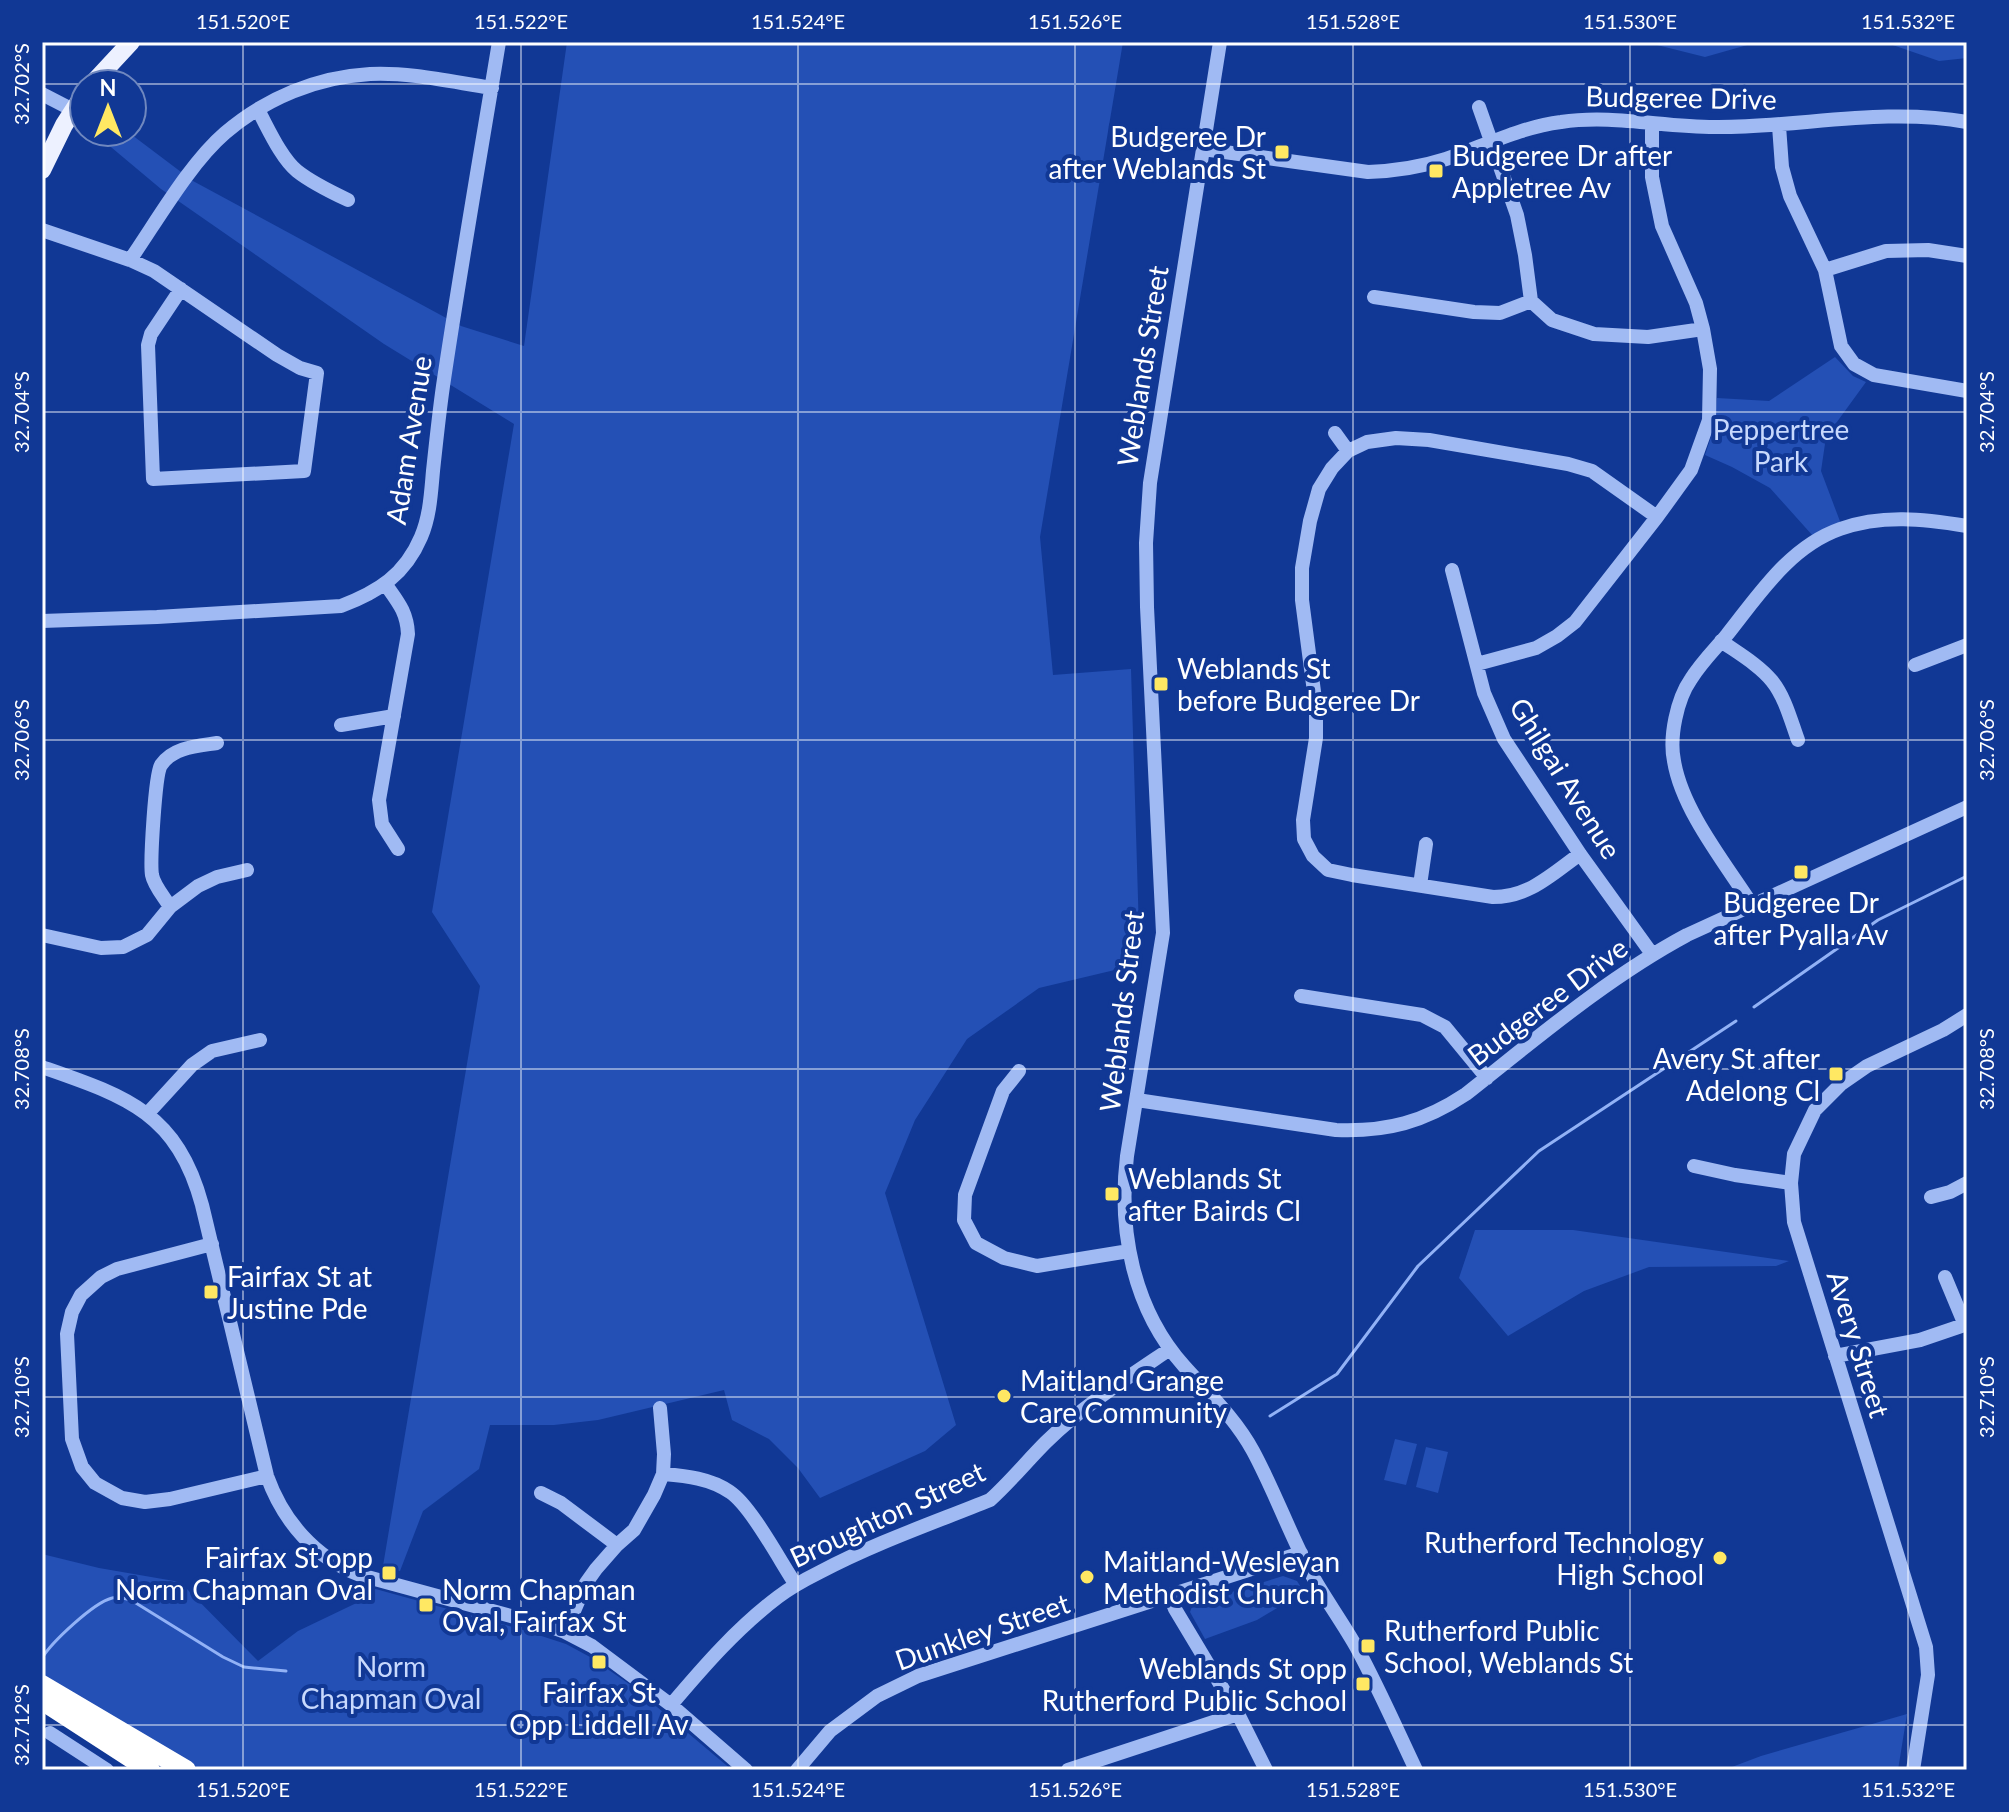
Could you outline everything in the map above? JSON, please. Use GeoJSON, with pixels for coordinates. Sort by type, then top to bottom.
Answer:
{"type":"FeatureCollection","features":[{"type":"Feature","properties":{"kind":"highway"},"geometry":{"type":"LineString","coordinates":[[42,1685],[186,1770]]}},
{"type":"Feature","properties":{"kind":"highway"},"geometry":{"type":"LineString","coordinates":[[42,1700],[150,1770]]}},
{"type":"Feature","properties":{"kind":"highway"},"geometry":{"type":"LineString","coordinates":[[144,1745],[171,1770]]}},
{"type":"Feature","properties":{"kind":"main road"},"geometry":{"type":"LineString","coordinates":[[107,68],[131,42]]}},
{"type":"Feature","properties":{"kind":"main road"},"geometry":{"type":"LineString","coordinates":[[42,170],[68,118]]}},
{"type":"Feature","properties":{"kind":"street","name":"Adam Avenue"},"geometry":{"type":"LineString","coordinates":[[42,621],[341,606],[386,585],[410,557],[428,516],[452,330],[499,42]]}},
{"type":"Feature","properties":{"kind":"street","name":"Weblands Street"},"geometry":{"type":"LineString","coordinates":[[1220,42],[1156,436],[1147,514],[1147,607],[1163,923],[1124,1181],[1124,1224],[1145,1304],[1170,1349],[1239,1428],[1321,1591],[1356,1647],[1416,1770]]}},
{"type":"Feature","properties":{"kind":"street"},"geometry":{"type":"LineString","coordinates":[[130,260],[195,166],[225,133],[295,89],[333,78],[372,74],[409,75],[492,88]]}},
{"type":"Feature","properties":{"kind":"street"},"geometry":{"type":"LineString","coordinates":[[42,94],[68,107]]}},
{"type":"Feature","properties":{"kind":"street"},"geometry":{"type":"LineString","coordinates":[[1479,107],[1517,215],[1531,301],[1552,320],[1594,334],[1648,337],[1703,329]]}},
{"type":"Feature","properties":{"kind":"street"},"geometry":{"type":"LineString","coordinates":[[258,110],[296,170],[348,200]]}},
{"type":"Feature","properties":{"kind":"street","name":"Budgeree Drive"},"geometry":{"type":"LineString","coordinates":[[1203,149],[1368,172],[1417,167],[1539,126],[1561,122],[1615,119],[1714,127],[1779,126],[1902,115],[1967,122]]}},
{"type":"Feature","properties":{"kind":"street"},"geometry":{"type":"LineString","coordinates":[[1477,664],[1536,648],[1575,622],[1691,470],[1709,420],[1710,369],[1703,329],[1696,303],[1662,226],[1652,177],[1652,123]]}},
{"type":"Feature","properties":{"kind":"street"},"geometry":{"type":"LineString","coordinates":[[1779,126],[1782,167],[1790,196],[1825,270],[1841,346],[1854,364],[1874,375],[1967,391]]}},
{"type":"Feature","properties":{"kind":"street"},"geometry":{"type":"LineString","coordinates":[[42,230],[154,271],[181,289],[277,355],[300,368],[317,373],[304,471],[153,479],[148,345],[151,334],[181,289]]}},
{"type":"Feature","properties":{"kind":"street"},"geometry":{"type":"LineString","coordinates":[[1825,270],[1886,251],[1928,250],[1967,256]]}},
{"type":"Feature","properties":{"kind":"street"},"geometry":{"type":"LineString","coordinates":[[1374,297],[1500,313],[1531,301]]}},
{"type":"Feature","properties":{"kind":"street"},"geometry":{"type":"LineString","coordinates":[[1335,433],[1348,451]]}},
{"type":"Feature","properties":{"kind":"street"},"geometry":{"type":"LineString","coordinates":[[1580,854],[1528,891],[1510,897],[1352,875],[1328,870],[1313,856],[1304,839],[1303,820],[1316,738],[1316,707],[1302,600],[1302,568],[1310,521],[1319,489],[1332,468],[1348,451],[1367,442],[1396,438],[1429,440],[1592,471],[1657,517]]}},
{"type":"Feature","properties":{"kind":"street"},"geometry":{"type":"LineString","coordinates":[[1752,905],[1685,800],[1673,759],[1675,718],[1689,680],[1779,570],[1825,535],[1887,518],[1967,526]]}},
{"type":"Feature","properties":{"kind":"street","name":"Ghilgai Avenue"},"geometry":{"type":"LineString","coordinates":[[1452,570],[1484,693],[1504,739],[1580,854],[1652,954]]}},
{"type":"Feature","properties":{"kind":"street"},"geometry":{"type":"LineString","coordinates":[[386,585],[408,621],[379,800],[382,824],[398,849]]}},
{"type":"Feature","properties":{"kind":"street"},"geometry":{"type":"LineString","coordinates":[[1721,641],[1773,682],[1798,740]]}},
{"type":"Feature","properties":{"kind":"street"},"geometry":{"type":"LineString","coordinates":[[1916,666],[1967,645]]}},
{"type":"Feature","properties":{"kind":"street"},"geometry":{"type":"LineString","coordinates":[[341,725],[394,716]]}},
{"type":"Feature","properties":{"kind":"street"},"geometry":{"type":"LineString","coordinates":[[170,907],[152,876],[155,789],[160,766],[172,754],[194,746],[217,743]]}},
{"type":"Feature","properties":{"kind":"street","name":"Budgeree Drive"},"geometry":{"type":"LineString","coordinates":[[1137,1100],[1336,1130],[1386,1128],[1428,1116],[1448,1106],[1487,1078],[1605,986],[1652,954],[1687,935],[1967,807]]}},
{"type":"Feature","properties":{"kind":"street"},"geometry":{"type":"LineString","coordinates":[[1420,885],[1426,844]]}},
{"type":"Feature","properties":{"kind":"street"},"geometry":{"type":"LineString","coordinates":[[42,935],[101,948],[123,947],[147,935],[170,907],[198,886],[217,877],[247,870]]}},
{"type":"Feature","properties":{"kind":"street"},"geometry":{"type":"LineString","coordinates":[[1301,996],[1422,1015],[1445,1027],[1487,1078]]}},
{"type":"Feature","properties":{"kind":"street","name":"Avery Street"},"geometry":{"type":"LineString","coordinates":[[1913,1770],[1928,1675],[1926,1647],[1794,1222],[1791,1183],[1794,1154],[1815,1110],[1841,1084],[1867,1066],[1943,1030],[1967,1015]]}},
{"type":"Feature","properties":{"kind":"street"},"geometry":{"type":"LineString","coordinates":[[148,1113],[192,1065],[212,1051],[260,1040]]}},
{"type":"Feature","properties":{"kind":"street"},"geometry":{"type":"LineString","coordinates":[[42,1067],[115,1094],[148,1113],[184,1156],[195,1179],[212,1244],[267,1476],[276,1500],[300,1534],[324,1556],[348,1571],[565,1632],[592,1646],[671,1705],[746,1770]]}},
{"type":"Feature","properties":{"kind":"street"},"geometry":{"type":"LineString","coordinates":[[1019,1071],[1003,1091],[965,1195],[964,1220],[976,1243],[1004,1258],[1037,1266],[1129,1251]]}},
{"type":"Feature","properties":{"kind":"street"},"geometry":{"type":"LineString","coordinates":[[1694,1166],[1791,1183]]}},
{"type":"Feature","properties":{"kind":"street"},"geometry":{"type":"LineString","coordinates":[[1931,1197],[1967,1183]]}},
{"type":"Feature","properties":{"kind":"street"},"geometry":{"type":"LineString","coordinates":[[212,1244],[117,1269],[101,1277],[81,1295],[72,1312],[67,1334],[72,1439],[82,1467],[95,1483],[122,1498],[145,1502],[170,1499],[267,1476]]}},
{"type":"Feature","properties":{"kind":"street"},"geometry":{"type":"LineString","coordinates":[[1835,1356],[1920,1340],[1966,1324],[1945,1277]]}},
{"type":"Feature","properties":{"kind":"street","name":"Broughton Street"},"geometry":{"type":"LineString","coordinates":[[671,1705],[739,1629],[779,1596],[850,1556],[990,1500],[1046,1442],[1085,1408],[1170,1349]]}},
{"type":"Feature","properties":{"kind":"street"},"geometry":{"type":"LineString","coordinates":[[565,1632],[586,1583],[617,1545],[634,1530],[646,1513],[663,1474],[664,1436],[660,1408]]}},
{"type":"Feature","properties":{"kind":"street"},"geometry":{"type":"LineString","coordinates":[[663,1474],[704,1480],[730,1492],[743,1503],[796,1585]]}},
{"type":"Feature","properties":{"kind":"street"},"geometry":{"type":"LineString","coordinates":[[541,1493],[561,1503],[617,1545]]}},
{"type":"Feature","properties":{"kind":"street","name":"Dunkley Street"},"geometry":{"type":"LineString","coordinates":[[797,1770],[830,1731],[877,1696],[918,1676],[1301,1553]]}},
{"type":"Feature","properties":{"kind":"street"},"geometry":{"type":"LineString","coordinates":[[1170,1596],[1238,1714],[1266,1770]]}},
{"type":"Feature","properties":{"kind":"street"},"geometry":{"type":"LineString","coordinates":[[1068,1770],[1238,1714]]}},
{"type":"Feature","properties":{"kind":"street"},"geometry":{"type":"LineString","coordinates":[[50,1733],[107,1770]]}},
{"type":"Feature","properties":{"kind":"green space"},"geometry":{"type":"Polygon","coordinates":[[[567,42],[1123,42],[1040,537],[1053,675],[1131,669],[1140,964],[1039,988],[967,1039],[915,1120],[885,1193],[956,1425],[925,1451],[820,1498],[798,1468],[769,1439],[732,1420],[724,1390],[598,1420],[554,1425],[490,1425],[479,1469],[423,1511],[400,1571],[383,1566],[480,986],[432,912],[514,424],[384,344],[161,189],[112,148],[148,147],[193,181],[461,326],[524,346],[567,42]]]}},
{"type":"Feature","properties":{"kind":"green space"},"geometry":{"type":"Polygon","coordinates":[[[1645,42],[1758,42],[1705,57],[1645,42]]]}},
{"type":"Feature","properties":{"kind":"green space"},"geometry":{"type":"Polygon","coordinates":[[[1884,42],[1967,42],[1967,58],[1939,61],[1884,42]]]}},
{"type":"Feature","properties":{"kind":"green space","name":"Peppertree Park"},"geometry":{"type":"Polygon","coordinates":[[[1835,357],[1853,376],[1866,382],[1826,437],[1821,471],[1841,524],[1813,536],[1770,488],[1705,455],[1714,428],[1717,398],[1769,401],[1835,357]]]}},
{"type":"Feature","properties":{"kind":"green space"},"geometry":{"type":"Polygon","coordinates":[[[1475,1230],[1573,1230],[1789,1261],[1776,1266],[1649,1267],[1584,1291],[1508,1336],[1459,1278],[1475,1230]]]}},
{"type":"Feature","properties":{"kind":"green space"},"geometry":{"type":"Polygon","coordinates":[[[1395,1439],[1417,1444],[1406,1485],[1384,1480],[1395,1439]]]}},
{"type":"Feature","properties":{"kind":"green space"},"geometry":{"type":"Polygon","coordinates":[[[1426,1447],[1448,1452],[1438,1493],[1416,1487],[1426,1447]]]}},
{"type":"Feature","properties":{"kind":"green space","name":"Norm Chapman Oval"},"geometry":{"type":"Polygon","coordinates":[[[42,1554],[180,1582],[258,1661],[298,1631],[369,1597],[372,1588],[520,1629],[566,1644],[590,1657],[632,1686],[732,1770],[202,1770],[42,1675],[42,1554]]]}},
{"type":"Feature","properties":{"kind":"green space"},"geometry":{"type":"Polygon","coordinates":[[[1283,1576],[1297,1581],[1304,1592],[1257,1620],[1205,1639],[1190,1612],[1193,1604],[1283,1576]]]}},
{"type":"Feature","properties":{"kind":"green space"},"geometry":{"type":"Polygon","coordinates":[[[1907,1714],[1898,1770],[1724,1770],[1761,1756],[1907,1714]]]}},
{"type":"Feature","properties":{"kind":"waterway"},"geometry":{"type":"LineString","coordinates":[[1962,42],[1967,43]]}},
{"type":"Feature","properties":{"kind":"waterway"},"geometry":{"type":"LineString","coordinates":[[1754,1007],[1878,920],[1967,876]]}},
{"type":"Feature","properties":{"kind":"waterway"},"geometry":{"type":"LineString","coordinates":[[1270,1416],[1337,1374],[1418,1266],[1539,1151],[1736,1021]]}},
{"type":"Feature","properties":{"kind":"waterway"},"geometry":{"type":"LineString","coordinates":[[42,1658],[84,1615],[104,1601],[117,1597],[131,1600],[244,1667],[286,1671]]}},
{"type":"Feature","properties":{"kind":"place","name":"Budgeree Dr after Weblands St"},"geometry":{"type":"Point","coordinates":[1282,152]}},
{"type":"Feature","properties":{"kind":"place","name":"Budgeree Dr after Appletree Av"},"geometry":{"type":"Point","coordinates":[1436,171]}},
{"type":"Feature","properties":{"kind":"place","name":"Weblands St before Budgeree Dr"},"geometry":{"type":"Point","coordinates":[1161,684]}},
{"type":"Feature","properties":{"kind":"place","name":"Budgeree Dr after Pyalla Av"},"geometry":{"type":"Point","coordinates":[1801,872]}},
{"type":"Feature","properties":{"kind":"place","name":"Avery St after Adelong Cl"},"geometry":{"type":"Point","coordinates":[1836,1074]}},
{"type":"Feature","properties":{"kind":"place","name":"Weblands St after Bairds Cl"},"geometry":{"type":"Point","coordinates":[1112,1194]}},
{"type":"Feature","properties":{"kind":"place","name":"Fairfax St at Justine Pde"},"geometry":{"type":"Point","coordinates":[211,1292]}},
{"type":"Feature","properties":{"kind":"place","name":"Maitland Grange Care Community"},"geometry":{"type":"Point","coordinates":[1004,1396]}},
{"type":"Feature","properties":{"kind":"place","name":"Rutherford Technology High School"},"geometry":{"type":"Point","coordinates":[1720,1558]}},
{"type":"Feature","properties":{"kind":"place","name":"Fairfax St opp Norm Chapman Oval"},"geometry":{"type":"Point","coordinates":[389,1573]}},
{"type":"Feature","properties":{"kind":"place","name":"Maitland-Wesleyan Methodist Church"},"geometry":{"type":"Point","coordinates":[1087,1577]}},
{"type":"Feature","properties":{"kind":"place","name":"Norm Chapman Oval, Fairfax St"},"geometry":{"type":"Point","coordinates":[426,1605]}},
{"type":"Feature","properties":{"kind":"place","name":"Rutherford Public School, Weblands St"},"geometry":{"type":"Point","coordinates":[1368,1646]}},
{"type":"Feature","properties":{"kind":"place","name":"Fairfax St Opp Liddell Av"},"geometry":{"type":"Point","coordinates":[599,1662]}},
{"type":"Feature","properties":{"kind":"place","name":"Weblands St opp Rutherford Public School"},"geometry":{"type":"Point","coordinates":[1363,1684]}}]}
